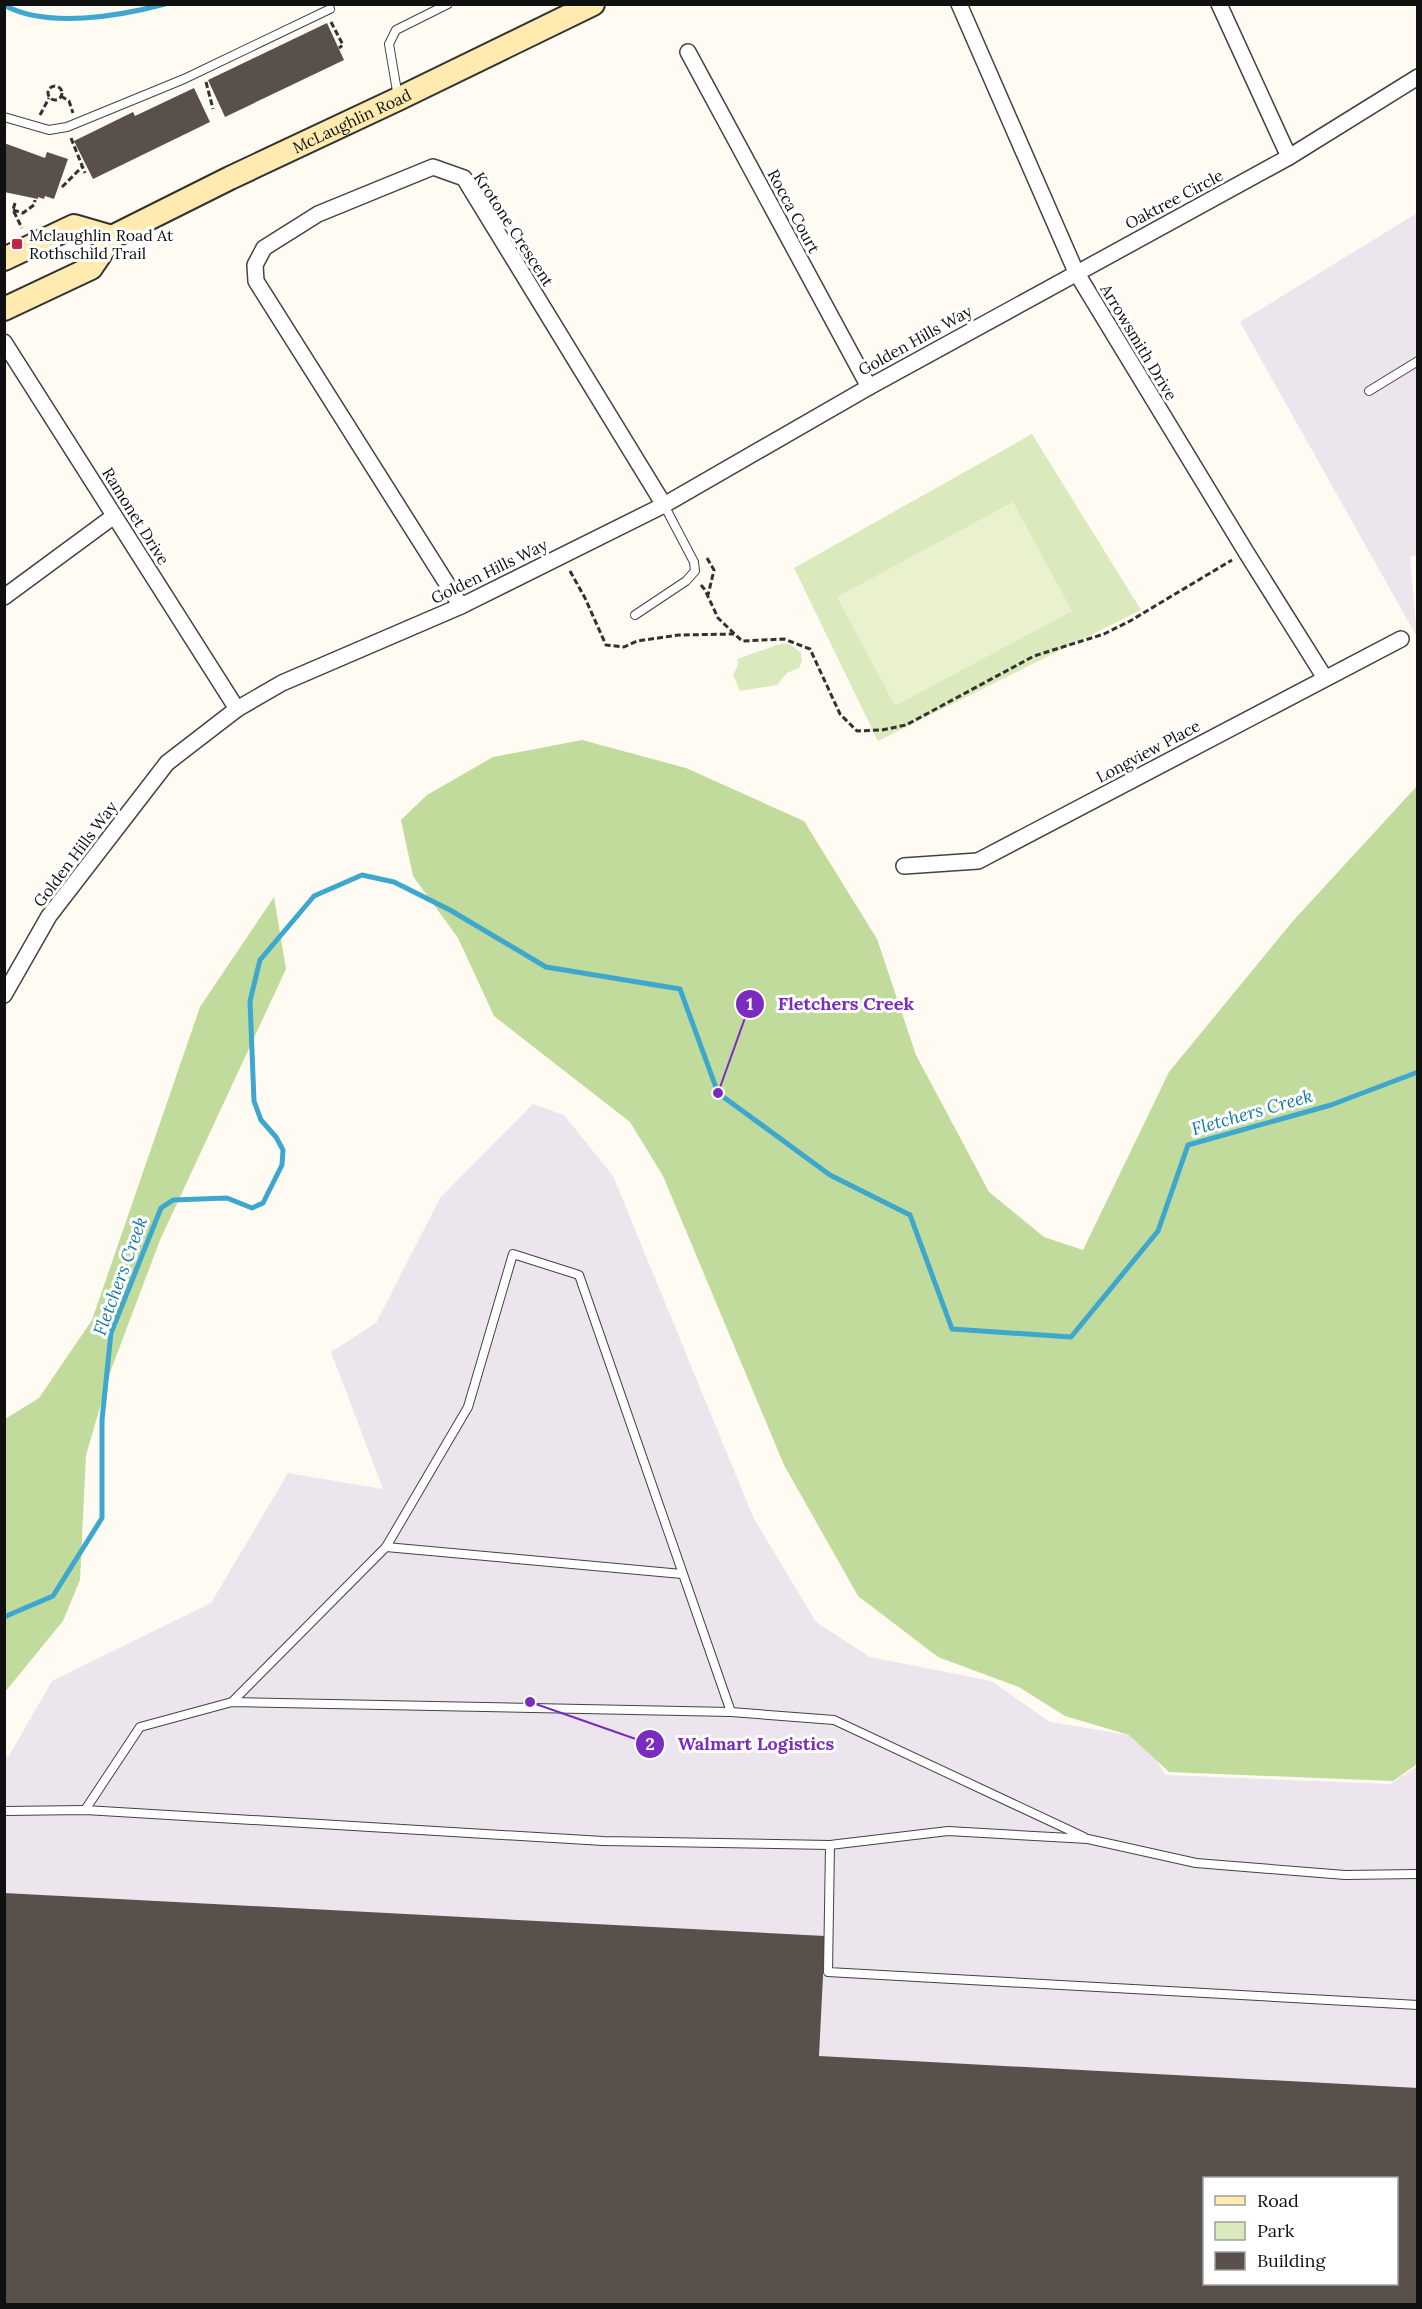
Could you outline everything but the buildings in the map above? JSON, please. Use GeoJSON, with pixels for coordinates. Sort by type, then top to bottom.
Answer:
{"type":"FeatureCollection","features":[{"type":"Feature","properties":{"kind":"street","name":"McLaughlin Road"},"geometry":{"type":"LineString","coordinates":[[4,309],[91,268],[112,237],[593,4]]}},
{"type":"Feature","properties":{"kind":"street","name":"Arrowsmith Drive"},"geometry":{"type":"LineString","coordinates":[[959,4],[1076,272],[1325,678]]}},
{"type":"Feature","properties":{"kind":"street"},"geometry":{"type":"LineString","coordinates":[[1219,4],[1289,157]]}},
{"type":"Feature","properties":{"kind":"street","name":"Rocca Court"},"geometry":{"type":"LineString","coordinates":[[688,52],[868,387]]}},
{"type":"Feature","properties":{"kind":"street","name":"Oaktree Circle"},"geometry":{"type":"LineString","coordinates":[[1076,272],[1289,157],[1418,77]]}},
{"type":"Feature","properties":{"kind":"street","name":"Krotone Crescent"},"geometry":{"type":"LineString","coordinates":[[461,606],[256,280],[255,265],[264,248],[318,214],[433,167],[464,178],[664,505]]}},
{"type":"Feature","properties":{"kind":"street"},"geometry":{"type":"LineString","coordinates":[[4,259],[74,226],[112,237]]}},
{"type":"Feature","properties":{"kind":"street","name":"Golden Hills Way"},"geometry":{"type":"LineString","coordinates":[[4,995],[49,916],[167,763],[237,709],[282,683],[461,606],[664,505],[868,387],[1076,272]]}},
{"type":"Feature","properties":{"kind":"street","name":"Ramonet Drive"},"geometry":{"type":"LineString","coordinates":[[4,342],[237,709]]}},
{"type":"Feature","properties":{"kind":"street"},"geometry":{"type":"LineString","coordinates":[[4,597],[114,516]]}},
{"type":"Feature","properties":{"kind":"street","name":"Longview Place"},"geometry":{"type":"LineString","coordinates":[[904,866],[978,861],[1401,639]]}},
{"type":"Feature","properties":{"kind":"lane"},"geometry":{"type":"LineString","coordinates":[[398,99],[389,44],[396,30],[448,4]]}},
{"type":"Feature","properties":{"kind":"lane"},"geometry":{"type":"LineString","coordinates":[[4,117],[35,128],[49,130],[67,127],[202,70],[328,10]]}},
{"type":"Feature","properties":{"kind":"lane"},"geometry":{"type":"LineString","coordinates":[[1369,391],[1418,361]]}},
{"type":"Feature","properties":{"kind":"lane"},"geometry":{"type":"LineString","coordinates":[[634,615],[686,581],[695,571],[694,562],[664,505]]}},
{"type":"Feature","properties":{"kind":"lane"},"geometry":{"type":"LineString","coordinates":[[232,1702],[386,1547],[468,1407],[513,1254],[579,1275],[731,1712]]}},
{"type":"Feature","properties":{"kind":"lane"},"geometry":{"type":"LineString","coordinates":[[386,1547],[682,1574]]}},
{"type":"Feature","properties":{"kind":"lane"},"geometry":{"type":"LineString","coordinates":[[84,1810],[140,1727],[232,1702],[731,1712],[834,1720],[1088,1839]]}},
{"type":"Feature","properties":{"kind":"lane"},"geometry":{"type":"LineString","coordinates":[[4,1811],[84,1810],[603,1841],[830,1845],[948,1831],[1088,1839],[1196,1863],[1345,1875],[1418,1874]]}},
{"type":"Feature","properties":{"kind":"lane"},"geometry":{"type":"LineString","coordinates":[[830,1845],[828,1972],[1418,2005]]}},
{"type":"Feature","properties":{"kind":"path"},"geometry":{"type":"LineString","coordinates":[[328,10],[343,45],[339,48]]}},
{"type":"Feature","properties":{"kind":"path"},"geometry":{"type":"LineString","coordinates":[[202,70],[213,109]]}},
{"type":"Feature","properties":{"kind":"path"},"geometry":{"type":"LineString","coordinates":[[35,128],[43,105],[49,98],[48,90],[53,85],[61,89],[61,96]]}},
{"type":"Feature","properties":{"kind":"path"},"geometry":{"type":"LineString","coordinates":[[61,96],[69,101],[77,123]]}},
{"type":"Feature","properties":{"kind":"path"},"geometry":{"type":"LineString","coordinates":[[49,98],[56,100],[61,96]]}},
{"type":"Feature","properties":{"kind":"path"},"geometry":{"type":"LineString","coordinates":[[67,127],[85,173]]}},
{"type":"Feature","properties":{"kind":"path"},"geometry":{"type":"LineString","coordinates":[[62,187],[83,166]]}},
{"type":"Feature","properties":{"kind":"path"},"geometry":{"type":"LineString","coordinates":[[13,210],[23,213],[34,205],[35,200]]}},
{"type":"Feature","properties":{"kind":"path"},"geometry":{"type":"LineString","coordinates":[[15,203],[13,210],[26,235]]}},
{"type":"Feature","properties":{"kind":"path"},"geometry":{"type":"LineString","coordinates":[[691,575],[705,590],[718,618],[742,641],[784,639],[810,649],[840,714],[857,731],[882,730],[906,725],[1034,656],[1104,634],[1246,552]]}},
{"type":"Feature","properties":{"kind":"shaded area"},"geometry":{"type":"Polygon","coordinates":[[[1417,213],[1418,555],[1410,557],[1417,637],[1240,322],[1417,213]]]}},
{"type":"Feature","properties":{"kind":"shaded area"},"geometry":{"type":"Polygon","coordinates":[[[533,1104],[564,1115],[613,1176],[754,1519],[816,1622],[870,1657],[991,1681],[1050,1722],[1141,1737],[1166,1775],[1390,1784],[1417,1766],[1417,2304],[5,2304],[5,1757],[9,1756],[52,1681],[211,1603],[288,1473],[383,1489],[331,1352],[376,1323],[440,1198],[533,1104]]]}},
{"type":"Feature","properties":{"kind":"green space"},"geometry":{"type":"Polygon","coordinates":[[[1032,434],[1141,610],[878,741],[794,568],[1032,434]]]}},
{"type":"Feature","properties":{"kind":"green space"},"geometry":{"type":"Polygon","coordinates":[[[1013,502],[1072,611],[895,706],[837,597],[1013,502]]]}},
{"type":"Feature","properties":{"kind":"green space"},"geometry":{"type":"Polygon","coordinates":[[[780,644],[790,644],[801,653],[802,661],[799,668],[787,673],[777,685],[740,691],[733,675],[738,665],[737,659],[780,644]]]}},
{"type":"Feature","properties":{"kind":"green space"},"geometry":{"type":"Polygon","coordinates":[[[582,740],[686,768],[804,821],[877,939],[916,1055],[989,1192],[1044,1237],[1083,1250],[1169,1072],[1292,922],[1417,786],[1417,1764],[1393,1781],[1169,1772],[1129,1735],[1065,1716],[1019,1687],[938,1657],[858,1596],[784,1465],[663,1176],[630,1122],[494,1016],[458,938],[413,876],[401,820],[427,795],[493,757],[582,740]]]}},
{"type":"Feature","properties":{"kind":"green space"},"geometry":{"type":"Polygon","coordinates":[[[274,897],[286,969],[160,1240],[111,1370],[86,1455],[80,1580],[63,1621],[5,1692],[5,1419],[39,1398],[92,1320],[200,1007],[274,897]]]}},
{"type":"Feature","properties":{"kind":"waterway"},"geometry":{"type":"LineString","coordinates":[[4,5],[41,17],[84,18],[127,13],[165,4]]}},
{"type":"Feature","properties":{"kind":"waterway","name":"Fletchers Creek"},"geometry":{"type":"LineString","coordinates":[[4,1617],[53,1596],[102,1518],[102,1420],[111,1333],[161,1208],[173,1200],[227,1198],[252,1208],[263,1203],[282,1165],[283,1150],[276,1137],[261,1120],[254,1101],[250,1001],[260,960],[314,896],[362,875],[394,882],[450,910],[546,967],[680,989],[718,1093],[830,1175],[910,1215],[952,1329],[1071,1337],[1158,1231],[1188,1145],[1331,1105],[1418,1072]]}},
{"type":"Feature","properties":{"kind":"place","name":"Mclaughlin Road At Rothschild Trail"},"geometry":{"type":"Point","coordinates":[17,244]}},
{"type":"Feature","properties":{"kind":"place","name":"Fletchers Creek"},"geometry":{"type":"Point","coordinates":[718,1093]}},
{"type":"Feature","properties":{"kind":"place","name":"Walmart Logistics"},"geometry":{"type":"Point","coordinates":[530,1702]}}]}
